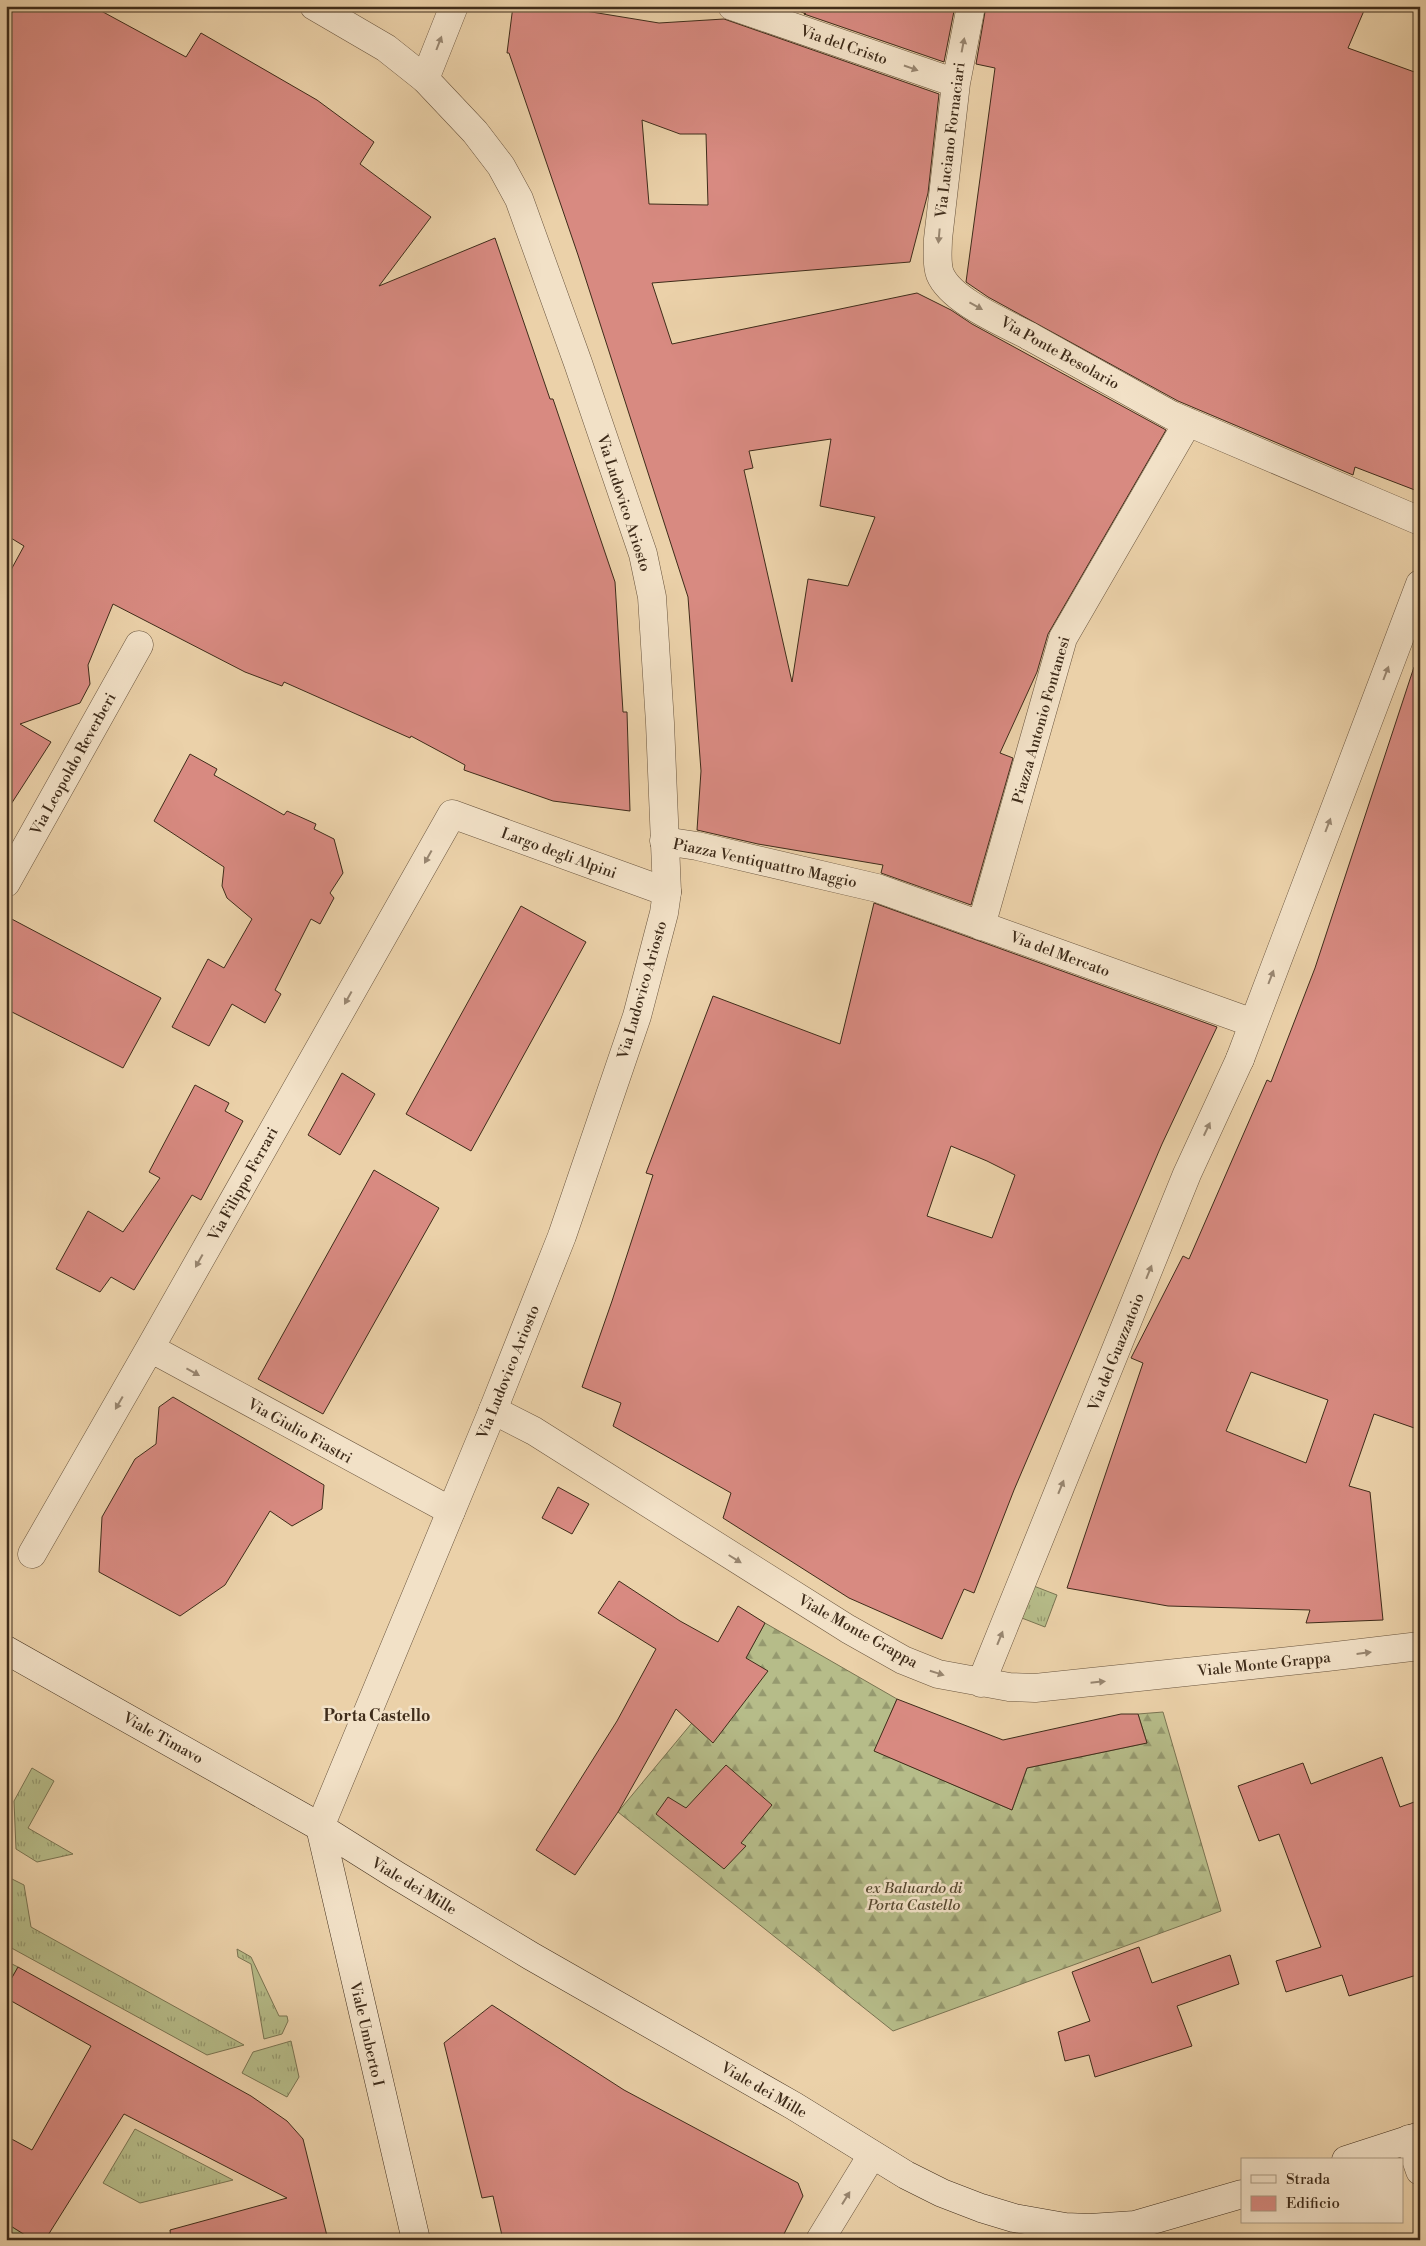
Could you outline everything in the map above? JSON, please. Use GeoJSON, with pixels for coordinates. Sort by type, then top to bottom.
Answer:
{"type":"FeatureCollection","features":[{"type":"Feature","properties":{"kind":"street","name":"Via Ludovico Ariosto"},"geometry":{"type":"LineString","coordinates":[[314,6],[386,48],[425,79],[475,132],[502,166],[518,199],[578,363],[643,554],[652,597],[660,723],[667,892],[664,913],[637,1016],[562,1236],[493,1410],[320,1827]]}},
{"type":"Feature","properties":{"kind":"street"},"geometry":{"type":"LineString","coordinates":[[425,79],[454,6]]}},
{"type":"Feature","properties":{"kind":"street","name":"Via del Cristo"},"geometry":{"type":"LineString","coordinates":[[732,6],[956,83]]}},
{"type":"Feature","properties":{"kind":"street","name":"Via Luciano Fornaciari"},"geometry":{"type":"LineString","coordinates":[[940,274],[938,239],[956,83],[971,6]]}},
{"type":"Feature","properties":{"kind":"street","name":"Via Ponte Besolario"},"geometry":{"type":"LineString","coordinates":[[940,274],[950,288],[967,301],[1171,416],[1420,521]]}},
{"type":"Feature","properties":{"kind":"street","name":"Piazza Antonio Fontanesi"},"geometry":{"type":"LineString","coordinates":[[981,926],[1063,638],[1188,422]]}},
{"type":"Feature","properties":{"kind":"street"},"geometry":{"type":"LineString","coordinates":[[1254,1023],[1420,584]]}},
{"type":"Feature","properties":{"kind":"street","name":"Via Leopoldo Reverberi"},"geometry":{"type":"LineString","coordinates":[[6,883],[139,644]]}},
{"type":"Feature","properties":{"kind":"street","name":"Largo degli Alpini"},"geometry":{"type":"LineString","coordinates":[[452,814],[667,892]]}},
{"type":"Feature","properties":{"kind":"street","name":"Via Filippo Ferrari"},"geometry":{"type":"LineString","coordinates":[[32,1554],[452,814]]}},
{"type":"Feature","properties":{"kind":"street","name":"Piazza Ventiquattro Maggio"},"geometry":{"type":"LineString","coordinates":[[664,841],[697,846],[866,884]]}},
{"type":"Feature","properties":{"kind":"street","name":"Via del Mercato"},"geometry":{"type":"LineString","coordinates":[[866,884],[1254,1023]]}},
{"type":"Feature","properties":{"kind":"street","name":"Via del Guazzatoio"},"geometry":{"type":"LineString","coordinates":[[981,1683],[1187,1174],[1240,1059],[1254,1023]]}},
{"type":"Feature","properties":{"kind":"street","name":"Via Giulio Fiastri"},"geometry":{"type":"LineString","coordinates":[[150,1348],[379,1474],[451,1511]]}},
{"type":"Feature","properties":{"kind":"street","name":"Viale Monte Grappa"},"geometry":{"type":"LineString","coordinates":[[493,1410],[534,1431],[848,1629],[903,1660],[938,1674],[981,1683],[1035,1688],[1298,1661],[1420,1646]]}},
{"type":"Feature","properties":{"kind":"street","name":"Viale Timavo"},"geometry":{"type":"LineString","coordinates":[[6,1650],[320,1827]]}},
{"type":"Feature","properties":{"kind":"street","name":"Viale dei Mille"},"geometry":{"type":"LineString","coordinates":[[320,1827],[396,1876],[531,1956],[794,2106],[872,2155],[924,2184],[980,2208],[1014,2218],[1065,2227],[1103,2228],[1135,2224],[1241,2194]]}},
{"type":"Feature","properties":{"kind":"street","name":"Viale Umberto I"},"geometry":{"type":"LineString","coordinates":[[320,1827],[416,2240]]}},
{"type":"Feature","properties":{"kind":"street"},"geometry":{"type":"LineString","coordinates":[[1352,2158],[1414,2138],[1420,2171]]}},
{"type":"Feature","properties":{"kind":"street"},"geometry":{"type":"LineString","coordinates":[[820,2240],[872,2155]]}},
{"type":"Feature","properties":{"kind":"green space"},"geometry":{"type":"Polygon","coordinates":[[[1026,1583],[1057,1595],[1045,1627],[1014,1615],[1026,1583]]]}},
{"type":"Feature","properties":{"kind":"green space","name":"ex Baluardo di Porta Castello"},"geometry":{"type":"Polygon","coordinates":[[[765,1623],[897,1699],[875,1751],[1012,1810],[1027,1768],[1147,1743],[1138,1714],[1163,1712],[1221,1911],[893,2031],[618,1812],[745,1659],[765,1623]]]}},
{"type":"Feature","properties":{"kind":"green space"},"geometry":{"type":"Polygon","coordinates":[[[32,1768],[54,1781],[28,1828],[73,1854],[37,1862],[16,1849],[14,1801],[32,1768]]]}},
{"type":"Feature","properties":{"kind":"green space"},"geometry":{"type":"Polygon","coordinates":[[[6,1876],[24,1885],[31,1927],[244,2045],[207,2055],[6,1945],[6,1876]]]}},
{"type":"Feature","properties":{"kind":"green space"},"geometry":{"type":"Polygon","coordinates":[[[237,1949],[251,1957],[279,2016],[287,2016],[288,2021],[282,2034],[264,2039],[251,1964],[238,1957],[237,1949]]]}},
{"type":"Feature","properties":{"kind":"green space"},"geometry":{"type":"Polygon","coordinates":[[[6,1961],[18,1967],[6,1988],[6,1961]]]}},
{"type":"Feature","properties":{"kind":"green space"},"geometry":{"type":"Polygon","coordinates":[[[291,2041],[299,2077],[287,2097],[242,2073],[253,2052],[291,2041]]]}},
{"type":"Feature","properties":{"kind":"green space"},"geometry":{"type":"Polygon","coordinates":[[[135,2129],[233,2180],[140,2203],[103,2183],[135,2129]]]}},
{"type":"Feature","properties":{"kind":"green space"},"geometry":{"type":"Polygon","coordinates":[[[6,2223],[33,2240],[6,2240],[6,2223]]]}},
{"type":"Feature","properties":{"kind":"building"},"geometry":{"type":"Polygon","coordinates":[[[6,6],[92,6],[186,57],[201,33],[317,100],[374,142],[360,164],[431,217],[379,286],[495,238],[550,399],[553,399],[615,582],[623,712],[627,712],[630,811],[553,801],[464,770],[465,765],[411,736],[410,738],[284,682],[282,686],[245,672],[113,604],[88,665],[90,684],[80,703],[20,724],[51,742],[6,812],[6,579],[24,546],[6,535],[6,6]]]}},
{"type":"Feature","properties":{"kind":"building"},"geometry":{"type":"Polygon","coordinates":[[[513,6],[555,6],[659,23],[724,19],[939,94],[928,193],[910,262],[652,283],[672,344],[917,293],[1166,430],[1048,634],[1037,672],[1000,753],[1013,758],[971,905],[881,873],[883,865],[758,844],[697,830],[701,771],[688,597],[578,255],[509,53],[507,53],[513,6]],[[642,120],[649,204],[708,205],[706,134],[680,134],[642,120]],[[831,439],[749,451],[753,468],[744,470],[792,682],[808,579],[848,586],[875,517],[820,506],[831,439]]]}},
{"type":"Feature","properties":{"kind":"building"},"geometry":{"type":"Polygon","coordinates":[[[787,6],[955,6],[944,62],[804,14],[806,14],[787,6]]]}},
{"type":"Feature","properties":{"kind":"building"},"geometry":{"type":"Polygon","coordinates":[[[986,6],[1366,6],[1348,48],[1420,74],[1420,492],[1355,467],[1353,475],[1178,401],[988,297],[966,282],[995,68],[976,64],[986,6]]]}},
{"type":"Feature","properties":{"kind":"building"},"geometry":{"type":"Polygon","coordinates":[[[1414,667],[1420,667],[1420,1430],[1374,1414],[1349,1486],[1370,1492],[1383,1620],[1306,1623],[1310,1610],[1168,1606],[1067,1588],[1143,1363],[1131,1358],[1183,1256],[1189,1259],[1267,1080],[1271,1082],[1315,968],[1414,667]],[[1251,1372],[1226,1431],[1306,1463],[1328,1400],[1251,1372]]]}},
{"type":"Feature","properties":{"kind":"building"},"geometry":{"type":"Polygon","coordinates":[[[190,754],[217,769],[214,775],[284,815],[287,811],[316,824],[314,829],[334,839],[343,873],[330,893],[334,898],[320,924],[311,919],[275,990],[281,994],[265,1023],[232,1004],[209,1046],[172,1027],[208,959],[224,968],[252,919],[227,898],[222,886],[224,867],[154,821],[190,754]]]}},
{"type":"Feature","properties":{"kind":"building"},"geometry":{"type":"Polygon","coordinates":[[[874,903],[1217,1027],[1162,1144],[1014,1490],[974,1593],[964,1589],[942,1639],[849,1598],[723,1518],[731,1493],[613,1426],[621,1403],[582,1387],[653,1175],[646,1173],[713,996],[840,1044],[874,903]],[[951,1146],[927,1216],[992,1238],[1015,1175],[951,1146]]]}},
{"type":"Feature","properties":{"kind":"building"},"geometry":{"type":"Polygon","coordinates":[[[521,906],[586,942],[471,1151],[406,1114],[521,906]]]}},
{"type":"Feature","properties":{"kind":"building"},"geometry":{"type":"Polygon","coordinates":[[[6,916],[161,998],[123,1068],[6,1009],[6,916]]]}},
{"type":"Feature","properties":{"kind":"building"},"geometry":{"type":"Polygon","coordinates":[[[342,1073],[375,1094],[340,1155],[308,1135],[342,1073]]]}},
{"type":"Feature","properties":{"kind":"building"},"geometry":{"type":"Polygon","coordinates":[[[195,1085],[229,1103],[225,1111],[243,1121],[201,1200],[192,1195],[134,1290],[111,1277],[100,1292],[56,1269],[88,1211],[123,1232],[160,1178],[149,1172],[195,1085]]]}},
{"type":"Feature","properties":{"kind":"building"},"geometry":{"type":"Polygon","coordinates":[[[374,1170],[439,1208],[323,1414],[258,1379],[374,1170]]]}},
{"type":"Feature","properties":{"kind":"building"},"geometry":{"type":"Polygon","coordinates":[[[173,1397],[324,1485],[322,1509],[292,1526],[270,1511],[225,1585],[180,1616],[99,1572],[102,1517],[135,1459],[156,1444],[159,1407],[173,1397]]]}},
{"type":"Feature","properties":{"kind":"building"},"geometry":{"type":"Polygon","coordinates":[[[558,1487],[589,1504],[572,1534],[542,1518],[558,1487]]]}},
{"type":"Feature","properties":{"kind":"building"},"geometry":{"type":"Polygon","coordinates":[[[619,1581],[680,1621],[718,1642],[738,1606],[765,1623],[746,1658],[768,1671],[713,1743],[676,1709],[618,1812],[575,1875],[536,1850],[617,1721],[656,1649],[598,1613],[619,1581]]]}},
{"type":"Feature","properties":{"kind":"building"},"geometry":{"type":"Polygon","coordinates":[[[897,1699],[1003,1740],[1121,1714],[1138,1714],[1147,1743],[1027,1768],[1012,1810],[874,1751],[897,1699]]]}},
{"type":"Feature","properties":{"kind":"building"},"geometry":{"type":"Polygon","coordinates":[[[1382,1757],[1400,1807],[1420,1800],[1420,1974],[1349,1996],[1342,1975],[1286,1992],[1276,1961],[1321,1947],[1279,1834],[1259,1841],[1238,1786],[1303,1763],[1311,1784],[1382,1757]]]}},
{"type":"Feature","properties":{"kind":"building"},"geometry":{"type":"Polygon","coordinates":[[[726,1765],[772,1805],[741,1843],[746,1846],[724,1869],[656,1814],[668,1797],[686,1808],[726,1765]]]}},
{"type":"Feature","properties":{"kind":"building"},"geometry":{"type":"Polygon","coordinates":[[[1139,1947],[1152,1983],[1230,1955],[1239,1984],[1177,2006],[1192,2046],[1095,2077],[1089,2055],[1065,2061],[1058,2032],[1090,2021],[1072,1972],[1139,1947]]]}},
{"type":"Feature","properties":{"kind":"building"},"geometry":{"type":"Polygon","coordinates":[[[18,1967],[251,2096],[287,2121],[303,2139],[328,2240],[171,2240],[170,2230],[287,2198],[124,2114],[45,2240],[33,2240],[6,2223],[6,2136],[32,2150],[91,2046],[6,1998],[6,1988],[18,1967]]]}},
{"type":"Feature","properties":{"kind":"building"},"geometry":{"type":"Polygon","coordinates":[[[492,2005],[624,2090],[798,2183],[803,2196],[781,2240],[503,2240],[493,2196],[482,2198],[444,2043],[492,2005]]]}},
{"type":"Feature","properties":{"kind":"district","name":"Porta Castello"},"geometry":{"type":"Point","coordinates":[377,1715]}}]}
